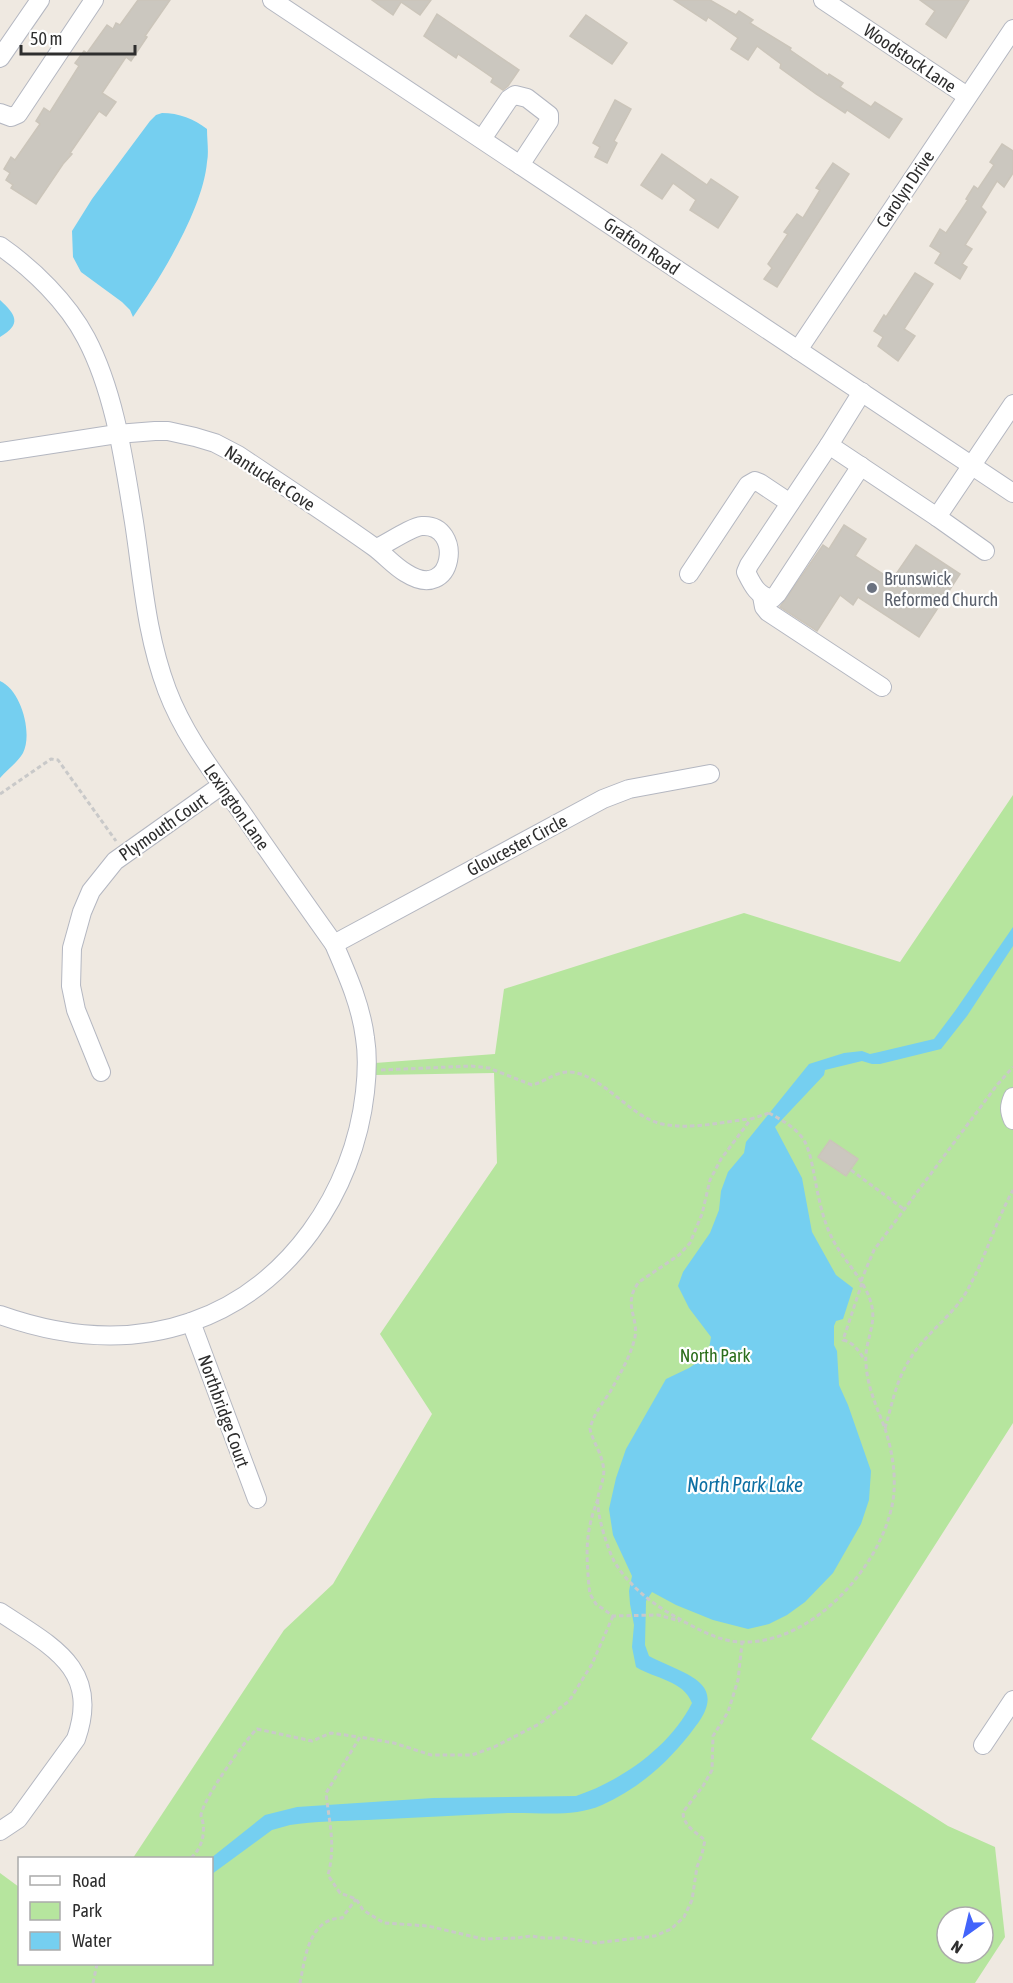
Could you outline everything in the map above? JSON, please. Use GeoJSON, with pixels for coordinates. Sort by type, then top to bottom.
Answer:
{"type":"FeatureCollection","features":[{"type":"Feature","properties":{"kind":"street"},"geometry":{"type":"LineString","coordinates":[[0,58],[40,0]]}},
{"type":"Feature","properties":{"kind":"street"},"geometry":{"type":"LineString","coordinates":[[0,113],[11,117],[18,114],[94,0]]}},
{"type":"Feature","properties":{"kind":"street","name":"Grafton Road"},"geometry":{"type":"LineString","coordinates":[[272,0],[1013,493]]}},
{"type":"Feature","properties":{"kind":"street","name":"Woodstock Lane"},"geometry":{"type":"LineString","coordinates":[[823,0],[967,96]]}},
{"type":"Feature","properties":{"kind":"street","name":"Carolyn Drive"},"geometry":{"type":"LineString","coordinates":[[798,350],[1013,28]]}},
{"type":"Feature","properties":{"kind":"street"},"geometry":{"type":"LineString","coordinates":[[482,139],[509,99],[515,95],[527,98],[549,115],[549,121],[520,165]]}},
{"type":"Feature","properties":{"kind":"street","name":"Lexington Lane"},"geometry":{"type":"LineString","coordinates":[[0,246],[39,278],[86,338],[108,392],[134,522],[146,618],[156,658],[180,721],[222,785],[334,944],[348,975],[357,1004],[365,1038],[367,1070],[358,1137],[335,1196],[318,1223],[298,1248],[249,1292],[191,1322],[125,1335],[95,1336],[60,1332],[28,1325],[0,1315]]}},
{"type":"Feature","properties":{"kind":"street"},"geometry":{"type":"LineString","coordinates":[[861,466],[777,594],[772,598],[762,596],[754,589],[746,573],[862,392]]}},
{"type":"Feature","properties":{"kind":"street"},"geometry":{"type":"LineString","coordinates":[[937,518],[1013,404]]}},
{"type":"Feature","properties":{"kind":"street","name":"Nantucket Cove"},"geometry":{"type":"LineString","coordinates":[[0,452],[117,434],[168,431],[215,444],[238,455],[377,548]]}},
{"type":"Feature","properties":{"kind":"street"},"geometry":{"type":"LineString","coordinates":[[829,445],[985,550]]}},
{"type":"Feature","properties":{"kind":"street"},"geometry":{"type":"LineString","coordinates":[[689,574],[748,485],[755,481],[760,483],[790,503]]}},
{"type":"Feature","properties":{"kind":"street"},"geometry":{"type":"LineString","coordinates":[[762,596],[764,608],[768,612],[882,687]]}},
{"type":"Feature","properties":{"kind":"street","name":"Gloucester Circle"},"geometry":{"type":"LineString","coordinates":[[334,944],[603,799],[629,789],[710,774]]}},
{"type":"Feature","properties":{"kind":"street","name":"Plymouth Court"},"geometry":{"type":"LineString","coordinates":[[101,1072],[76,1010],[71,986],[70,960],[78,924],[91,891],[106,870],[124,853],[222,785]]}},
{"type":"Feature","properties":{"kind":"street"},"geometry":{"type":"LineString","coordinates":[[1013,1097],[1010,1112],[1013,1120]]}},
{"type":"Feature","properties":{"kind":"street","name":"Northbridge Court"},"geometry":{"type":"LineString","coordinates":[[191,1322],[257,1499]]}},
{"type":"Feature","properties":{"kind":"street"},"geometry":{"type":"LineString","coordinates":[[0,1612],[66,1658],[75,1672],[84,1705],[76,1739],[18,1819],[0,1831]]}},
{"type":"Feature","properties":{"kind":"street"},"geometry":{"type":"LineString","coordinates":[[982,1745],[1013,1700]]}},
{"type":"Feature","properties":{"kind":"path"},"geometry":{"type":"LineString","coordinates":[[0,794],[51,759],[58,760],[124,853]]}},
{"type":"Feature","properties":{"kind":"path"},"geometry":{"type":"LineString","coordinates":[[367,1070],[471,1066],[489,1068],[532,1085],[556,1074],[577,1073],[589,1078],[643,1116],[662,1124],[686,1126],[751,1119],[770,1114],[795,1130],[806,1143],[824,1218],[832,1238],[869,1296],[873,1315],[865,1360],[868,1386],[885,1429],[894,1475],[892,1508],[887,1526],[863,1567],[834,1603],[814,1620],[788,1633],[774,1638],[742,1642],[725,1639],[685,1622],[658,1615],[614,1616],[596,1604],[589,1587],[587,1535],[588,1524],[603,1481],[603,1464],[590,1429],[599,1408],[631,1352],[636,1333],[631,1301],[633,1293],[639,1282],[679,1255],[690,1243],[702,1214],[710,1180],[721,1159],[751,1119]]}},
{"type":"Feature","properties":{"kind":"path"},"geometry":{"type":"LineString","coordinates":[[865,1360],[856,1347],[849,1341],[843,1340],[873,1250],[997,1084],[1013,1067]]}},
{"type":"Feature","properties":{"kind":"path"},"geometry":{"type":"LineString","coordinates":[[851,1170],[904,1210]]}},
{"type":"Feature","properties":{"kind":"path"},"geometry":{"type":"LineString","coordinates":[[885,1429],[899,1378],[910,1358],[959,1304],[969,1288],[1013,1190]]}},
{"type":"Feature","properties":{"kind":"path"},"geometry":{"type":"LineString","coordinates":[[598,1498],[599,1511],[611,1554],[627,1579],[649,1599],[685,1622]]}},
{"type":"Feature","properties":{"kind":"path"},"geometry":{"type":"LineString","coordinates":[[192,1857],[197,1853],[202,1842],[204,1826],[201,1817],[205,1804],[242,1746],[258,1729],[302,1740],[312,1741],[331,1733],[394,1743],[431,1755],[472,1755],[494,1747],[539,1724],[569,1701],[591,1664],[614,1616]]}},
{"type":"Feature","properties":{"kind":"path"},"geometry":{"type":"LineString","coordinates":[[360,1737],[326,1793],[332,1824],[332,1859],[328,1875],[340,1893],[356,1899],[363,1910],[384,1923],[428,1926],[483,1939],[531,1936],[595,1943],[655,1936],[671,1929],[684,1917],[692,1900],[697,1867],[705,1840],[688,1826],[683,1812],[704,1786],[712,1770],[713,1736],[728,1712],[738,1680],[742,1642]]}},
{"type":"Feature","properties":{"kind":"path"},"geometry":{"type":"LineString","coordinates":[[300,1983],[313,1934],[322,1924],[333,1918],[342,1918],[356,1899]]}},
{"type":"Feature","properties":{"kind":"path"},"geometry":{"type":"LineString","coordinates":[[93,1983],[97,1965]]}},
{"type":"Feature","properties":{"kind":"green space","name":"North Park"},"geometry":{"type":"Polygon","coordinates":[[[1013,795],[1013,1423],[811,1739],[948,1826],[995,1847],[1005,1937],[995,1952],[995,1905],[935,1905],[935,1965],[987,1965],[975,1983],[0,1983],[0,1873],[18,1886],[18,1965],[213,1965],[213,1857],[134,1857],[284,1630],[333,1584],[432,1414],[380,1334],[497,1163],[494,1073],[376,1075],[375,1063],[495,1054],[504,989],[744,913],[900,962],[1013,795]]]}},
{"type":"Feature","properties":{"kind":"water"},"geometry":{"type":"Polygon","coordinates":[[[162,113],[186,117],[207,129],[208,158],[204,181],[189,222],[167,264],[133,317],[122,302],[81,272],[73,257],[72,231],[92,199],[150,121],[162,113]]]}},
{"type":"Feature","properties":{"kind":"water"},"geometry":{"type":"Polygon","coordinates":[[[0,300],[13,315],[14,324],[0,337],[0,300]]]}},
{"type":"Feature","properties":{"kind":"water"},"geometry":{"type":"Polygon","coordinates":[[[0,681],[14,693],[19,702],[27,735],[23,753],[0,778],[0,681]]]}},
{"type":"Feature","properties":{"kind":"water","name":"North Park Lake"},"geometry":{"type":"Polygon","coordinates":[[[1013,927],[1013,946],[967,1016],[941,1049],[880,1064],[862,1061],[825,1070],[824,1075],[775,1127],[802,1178],[812,1232],[836,1275],[853,1288],[843,1319],[836,1321],[834,1326],[834,1345],[837,1351],[839,1385],[871,1471],[869,1500],[861,1524],[833,1573],[805,1602],[787,1615],[769,1624],[748,1629],[713,1620],[676,1605],[652,1592],[646,1601],[645,1645],[649,1656],[698,1681],[705,1689],[708,1699],[705,1711],[695,1727],[665,1762],[642,1782],[602,1805],[567,1813],[508,1813],[328,1821],[290,1825],[272,1830],[213,1873],[212,1857],[265,1815],[297,1807],[433,1798],[576,1796],[593,1790],[627,1772],[671,1734],[692,1703],[682,1689],[636,1667],[632,1647],[634,1625],[629,1591],[632,1576],[613,1535],[609,1509],[626,1449],[666,1379],[702,1359],[709,1349],[711,1337],[689,1308],[678,1286],[683,1272],[710,1233],[719,1210],[721,1191],[728,1172],[744,1153],[746,1142],[809,1064],[844,1053],[862,1051],[870,1054],[934,1039],[1013,927]]]}},
{"type":"Feature","properties":{"kind":"building"},"geometry":{"type":"Polygon","coordinates":[[[138,0],[170,0],[131,61],[126,57],[102,93],[116,102],[106,116],[99,111],[36,204],[11,188],[13,185],[6,180],[10,173],[4,169],[11,157],[15,160],[40,124],[36,121],[44,108],[50,112],[79,66],[75,63],[84,51],[87,53],[107,25],[113,29],[116,23],[120,25],[138,0]]]}},
{"type":"Feature","properties":{"kind":"building"},"geometry":{"type":"Polygon","coordinates":[[[372,0],[431,0],[420,15],[401,2],[393,15],[372,0]]]}},
{"type":"Feature","properties":{"kind":"building"},"geometry":{"type":"Polygon","coordinates":[[[674,0],[710,0],[736,15],[739,11],[753,20],[750,23],[791,48],[790,50],[828,76],[829,74],[843,83],[840,87],[871,107],[875,102],[902,119],[889,138],[847,110],[845,113],[816,94],[780,68],[781,64],[757,46],[748,60],[731,49],[738,38],[708,17],[706,21],[674,0]]]}},
{"type":"Feature","properties":{"kind":"building"},"geometry":{"type":"Polygon","coordinates":[[[920,0],[969,0],[946,38],[926,24],[935,11],[920,0]]]}},
{"type":"Feature","properties":{"kind":"building"},"geometry":{"type":"Polygon","coordinates":[[[437,14],[519,70],[508,86],[503,90],[491,82],[493,78],[458,54],[456,58],[424,36],[437,14]]]}},
{"type":"Feature","properties":{"kind":"building"},"geometry":{"type":"Polygon","coordinates":[[[586,15],[627,43],[612,64],[570,36],[586,15]]]}},
{"type":"Feature","properties":{"kind":"building"},"geometry":{"type":"Polygon","coordinates":[[[615,100],[631,109],[614,141],[617,143],[607,163],[595,157],[600,147],[593,143],[615,100]]]}},
{"type":"Feature","properties":{"kind":"building"},"geometry":{"type":"Polygon","coordinates":[[[1002,144],[1013,151],[1013,173],[1004,187],[997,181],[981,207],[986,212],[965,245],[972,249],[962,264],[967,267],[960,279],[935,263],[941,253],[930,246],[940,229],[946,233],[968,200],[966,199],[974,186],[978,189],[994,165],[990,162],[1002,144]]]}},
{"type":"Feature","properties":{"kind":"building"},"geometry":{"type":"Polygon","coordinates":[[[662,154],[707,185],[711,179],[738,197],[718,228],[690,210],[696,200],[673,183],[662,199],[641,185],[662,154]]]}},
{"type":"Feature","properties":{"kind":"building"},"geometry":{"type":"Polygon","coordinates":[[[833,163],[849,174],[777,287],[764,279],[772,268],[768,264],[788,234],[784,232],[797,214],[803,218],[820,190],[816,188],[833,163]]]}},
{"type":"Feature","properties":{"kind":"building"},"geometry":{"type":"Polygon","coordinates":[[[915,273],[933,284],[904,329],[915,336],[898,361],[878,346],[883,337],[874,331],[915,273]]]}},
{"type":"Feature","properties":{"kind":"building","name":"Brunswick Reformed Church"},"geometry":{"type":"Polygon","coordinates":[[[844,525],[866,539],[855,556],[892,580],[916,545],[960,574],[919,637],[858,597],[853,605],[840,595],[817,631],[780,607],[823,545],[829,549],[844,525]]]}},
{"type":"Feature","properties":{"kind":"building"},"geometry":{"type":"Polygon","coordinates":[[[830,1140],[858,1159],[846,1176],[818,1157],[830,1140]]]}},
{"type":"Feature","properties":{"kind":"place","name":"Brunswick Reformed Church"},"geometry":{"type":"Point","coordinates":[872,588]}}]}
